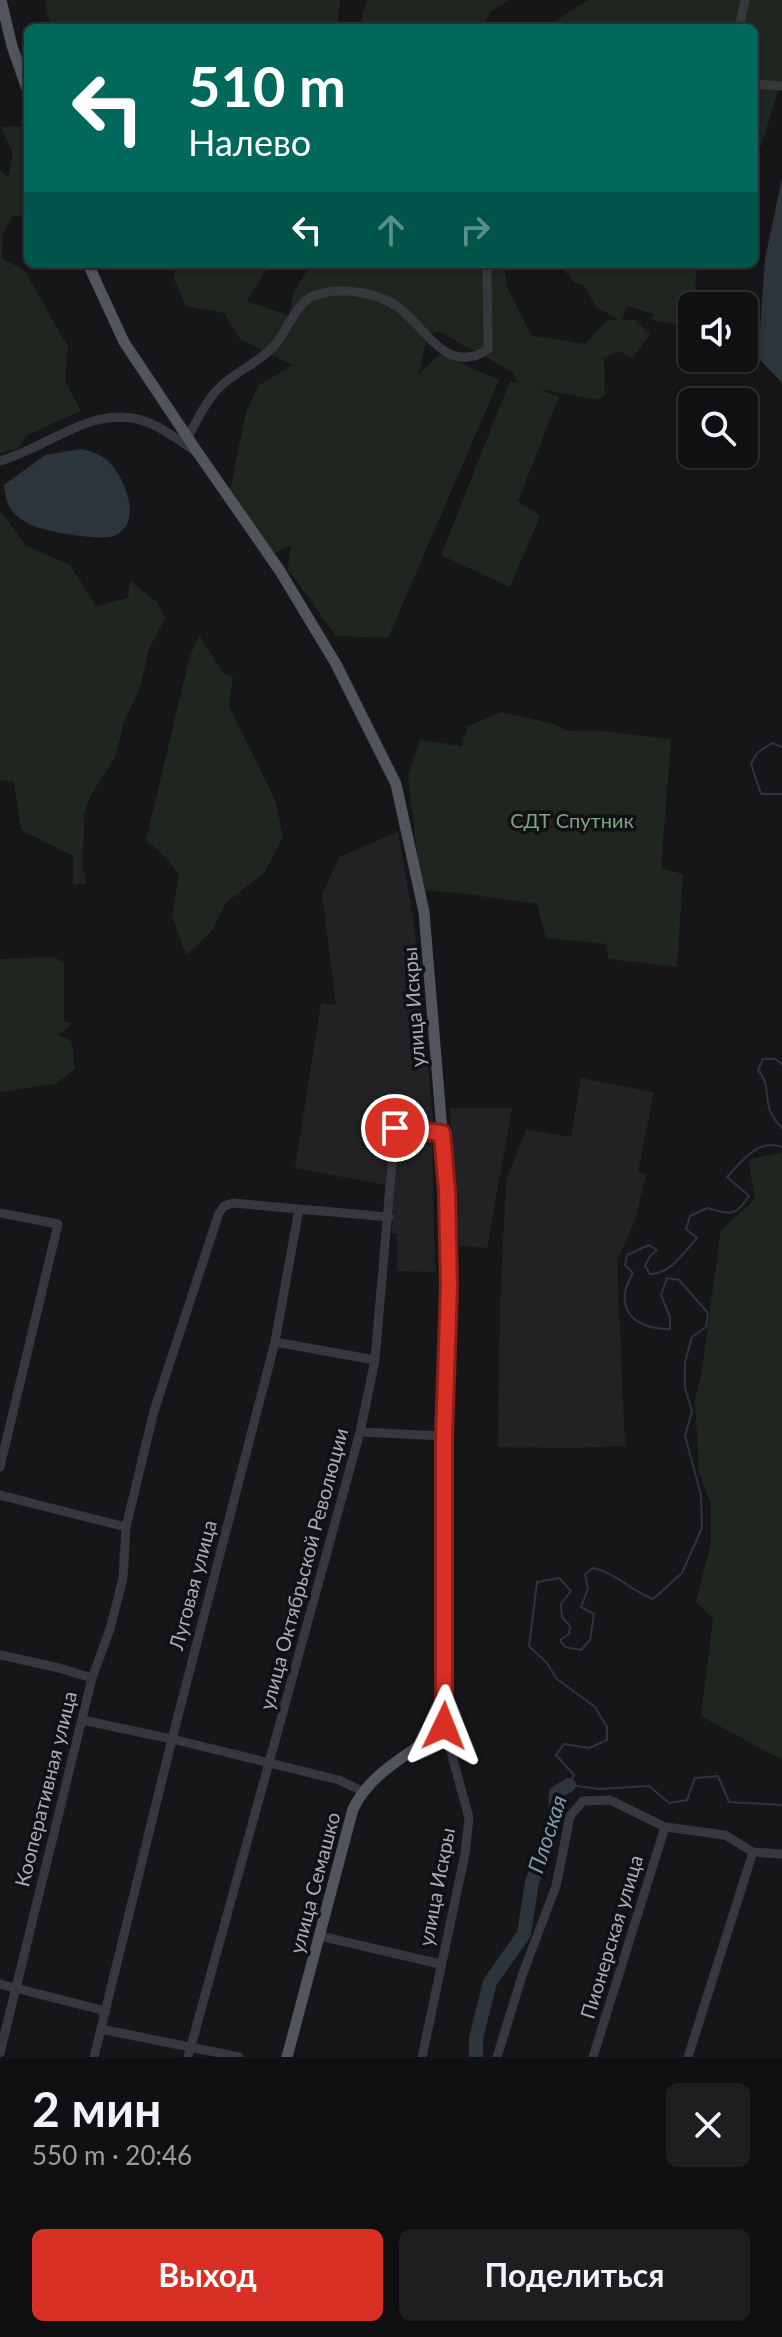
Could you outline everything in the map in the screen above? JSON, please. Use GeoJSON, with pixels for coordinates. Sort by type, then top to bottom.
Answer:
{"type":"FeatureCollection","features":[{"type":"Feature","properties":{"kind":"main road"},"geometry":{"type":"LineString","coordinates":[[1,0],[24,80]]}},
{"type":"Feature","properties":{"kind":"main road","name":"улица Искры"},"geometry":{"type":"LineString","coordinates":[[90,268],[124,342],[280,571],[348,685],[396,784],[424,912],[447,1191],[449,1287],[444,1436],[444,1726]]}},
{"type":"Feature","properties":{"kind":"main road","name":"улица Семашко"},"geometry":{"type":"LineString","coordinates":[[287,2057],[353,1809],[362,1791],[388,1766],[425,1743],[444,1726]]}},
{"type":"Feature","properties":{"kind":"street"},"geometry":{"type":"LineString","coordinates":[[740,24],[745,0]]}},
{"type":"Feature","properties":{"kind":"street"},"geometry":{"type":"LineString","coordinates":[[758,84],[782,86]]}},
{"type":"Feature","properties":{"kind":"street"},"geometry":{"type":"LineString","coordinates":[[188,437],[205,406],[223,384],[254,365],[276,345],[310,298],[341,291],[371,295],[403,310],[429,340],[451,355],[476,357],[488,349],[487,268]]}},
{"type":"Feature","properties":{"kind":"street"},"geometry":{"type":"LineString","coordinates":[[0,461],[40,447],[87,422],[126,415],[157,426],[198,453]]}},
{"type":"Feature","properties":{"kind":"street","name":"улица Октябрьской Революции"},"geometry":{"type":"LineString","coordinates":[[189,2053],[360,1432],[375,1360],[395,1128],[442,1133]]}},
{"type":"Feature","properties":{"kind":"street","name":"Кооперативная улица"},"geometry":{"type":"LineString","coordinates":[[0,2053],[92,1678],[110,1629],[123,1578],[126,1527],[154,1411],[219,1213],[224,1206],[233,1203],[299,1209]]}},
{"type":"Feature","properties":{"kind":"street"},"geometry":{"type":"LineString","coordinates":[[299,1209],[389,1217]]}},
{"type":"Feature","properties":{"kind":"street","name":"Луговая улица"},"geometry":{"type":"LineString","coordinates":[[94,2057],[172,1739],[275,1342],[299,1209]]}},
{"type":"Feature","properties":{"kind":"street"},"geometry":{"type":"LineString","coordinates":[[0,1213],[58,1224],[0,1467]]}},
{"type":"Feature","properties":{"kind":"street"},"geometry":{"type":"LineString","coordinates":[[275,1342],[375,1360]]}},
{"type":"Feature","properties":{"kind":"street"},"geometry":{"type":"LineString","coordinates":[[360,1432],[444,1436]]}},
{"type":"Feature","properties":{"kind":"street"},"geometry":{"type":"LineString","coordinates":[[0,1495],[126,1527]]}},
{"type":"Feature","properties":{"kind":"street"},"geometry":{"type":"LineString","coordinates":[[0,1655],[92,1678]]}},
{"type":"Feature","properties":{"kind":"street"},"geometry":{"type":"LineString","coordinates":[[82,1720],[339,1780],[362,1791]]}},
{"type":"Feature","properties":{"kind":"street","name":"улица Искры"},"geometry":{"type":"LineString","coordinates":[[422,2057],[465,1854],[469,1818],[444,1726]]}},
{"type":"Feature","properties":{"kind":"street"},"geometry":{"type":"LineString","coordinates":[[497,2057],[523,1973],[556,1886],[570,1816],[583,1801],[610,1800],[665,1827],[725,1835],[753,1852],[782,1854]]}},
{"type":"Feature","properties":{"kind":"street","name":"Пионерская улица"},"geometry":{"type":"LineString","coordinates":[[593,2057],[665,1827]]}},
{"type":"Feature","properties":{"kind":"street"},"geometry":{"type":"LineString","coordinates":[[688,2057],[753,1852]]}},
{"type":"Feature","properties":{"kind":"street"},"geometry":{"type":"LineString","coordinates":[[320,1936],[440,1964]]}},
{"type":"Feature","properties":{"kind":"street"},"geometry":{"type":"LineString","coordinates":[[0,1984],[106,2011]]}},
{"type":"Feature","properties":{"kind":"street"},"geometry":{"type":"LineString","coordinates":[[101,2029],[189,2053],[239,2057]]}},
{"type":"Feature","properties":{"kind":"shaded area"},"geometry":{"type":"Polygon","coordinates":[[[782,178],[782,383],[758,358],[765,259],[782,178]]]}},
{"type":"Feature","properties":{"kind":"shaded area"},"geometry":{"type":"Polygon","coordinates":[[[81,449],[108,461],[125,489],[129,500],[128,521],[123,530],[114,536],[86,537],[31,525],[12,511],[8,503],[4,485],[45,455],[81,449]]]}},
{"type":"Feature","properties":{"kind":"shaded area"},"geometry":{"type":"Polygon","coordinates":[[[398,832],[424,1007],[406,1015],[425,1030],[433,1122],[390,1122],[385,1185],[295,1168],[321,1003],[336,1005],[322,895],[339,857],[398,832]]]}},
{"type":"Feature","properties":{"kind":"shaded area"},"geometry":{"type":"Polygon","coordinates":[[[581,1078],[654,1092],[638,1172],[646,1174],[635,1221],[617,1260],[625,1446],[498,1447],[506,1180],[526,1129],[571,1137],[581,1078]]]}},
{"type":"Feature","properties":{"kind":"shaded area"},"geometry":{"type":"Polygon","coordinates":[[[450,1108],[512,1108],[487,1248],[459,1246],[450,1108]]]}},
{"type":"Feature","properties":{"kind":"shaded area"},"geometry":{"type":"Polygon","coordinates":[[[396,1140],[432,1142],[435,1272],[397,1271],[397,1234],[392,1233],[396,1140]]]}},
{"type":"Feature","properties":{"kind":"green space"},"geometry":{"type":"Polygon","coordinates":[[[45,0],[340,0],[337,24],[50,24],[45,0]]]}},
{"type":"Feature","properties":{"kind":"green space"},"geometry":{"type":"Polygon","coordinates":[[[367,0],[510,0],[490,12],[486,24],[360,24],[367,0]]]}},
{"type":"Feature","properties":{"kind":"green space"},"geometry":{"type":"Polygon","coordinates":[[[588,0],[782,0],[782,80],[758,155],[758,24],[550,24],[588,0]]]}},
{"type":"Feature","properties":{"kind":"green space"},"geometry":{"type":"Polygon","coordinates":[[[24,126],[24,216],[13,216],[3,233],[2,258],[25,271],[68,347],[65,381],[81,411],[27,435],[17,449],[0,453],[0,170],[8,178],[13,154],[1,127],[24,126]]]}},
{"type":"Feature","properties":{"kind":"green space"},"geometry":{"type":"Polygon","coordinates":[[[175,268],[268,268],[247,301],[289,316],[294,291],[309,268],[504,268],[508,289],[531,335],[585,344],[607,320],[619,320],[597,307],[583,285],[574,282],[562,268],[697,268],[695,292],[678,292],[678,325],[652,320],[654,314],[627,306],[622,320],[635,320],[650,335],[632,358],[619,351],[604,358],[605,395],[597,400],[539,389],[559,397],[518,501],[540,516],[510,587],[441,555],[510,381],[519,383],[511,371],[440,332],[428,333],[419,374],[440,354],[499,380],[388,638],[336,636],[288,569],[291,545],[274,554],[230,491],[246,412],[258,386],[292,365],[240,339],[224,313],[186,306],[174,279],[175,268]]]}},
{"type":"Feature","properties":{"kind":"green space"},"geometry":{"type":"Polygon","coordinates":[[[0,510],[26,546],[70,565],[96,606],[128,598],[130,581],[157,602],[165,618],[149,649],[139,690],[124,722],[115,758],[92,793],[84,814],[83,867],[86,883],[73,885],[73,856],[21,830],[14,782],[0,780],[0,510]]]}},
{"type":"Feature","properties":{"kind":"green space"},"geometry":{"type":"Polygon","coordinates":[[[199,635],[223,673],[233,677],[229,706],[275,800],[283,837],[265,872],[226,903],[211,932],[186,955],[172,916],[179,875],[146,840],[190,656],[199,635]]]}},
{"type":"Feature","properties":{"kind":"green space","name":"СДТ Спутник"},"geometry":{"type":"Polygon","coordinates":[[[501,712],[555,724],[567,731],[594,730],[671,739],[661,868],[683,874],[677,967],[608,959],[607,944],[546,938],[537,904],[421,890],[408,776],[420,740],[462,746],[468,726],[501,712]]]}},
{"type":"Feature","properties":{"kind":"green space"},"geometry":{"type":"Polygon","coordinates":[[[55,957],[64,964],[64,1021],[72,1024],[58,1035],[71,1041],[75,1069],[56,1084],[0,1092],[0,959],[55,957]]]}},
{"type":"Feature","properties":{"kind":"green space"},"geometry":{"type":"Polygon","coordinates":[[[782,1152],[782,1760],[701,1716],[713,1619],[696,1602],[711,1543],[711,1505],[699,1471],[695,1400],[721,1230],[755,1199],[748,1160],[782,1152]]]}},
{"type":"Feature","properties":{"kind":"waterway","name":"Плоская"},"geometry":{"type":"LineString","coordinates":[[782,747],[772,743],[757,753],[751,764],[761,794],[782,794]]}},
{"type":"Feature","properties":{"kind":"waterway","name":"Плоская"},"geometry":{"type":"LineString","coordinates":[[782,1064],[775,1059],[763,1059],[758,1070],[766,1084],[768,1105],[782,1128]]}},
{"type":"Feature","properties":{"kind":"waterway","name":"Плоская"},"geometry":{"type":"LineString","coordinates":[[782,1147],[758,1148],[745,1158],[727,1177],[749,1196],[736,1211],[727,1213],[707,1208],[690,1216],[686,1229],[697,1238],[664,1271],[650,1274],[645,1266],[657,1250],[649,1245],[627,1255],[625,1265],[633,1273],[627,1285],[626,1306],[636,1321],[670,1329],[670,1317],[661,1295],[667,1278],[679,1280],[708,1313],[706,1327],[692,1337],[685,1362],[685,1388],[692,1411],[685,1436],[701,1495],[702,1528],[682,1573],[653,1599],[601,1570],[593,1568],[585,1574],[588,1589],[581,1607],[594,1614],[590,1640],[581,1650],[565,1647],[560,1640],[569,1634],[570,1626],[562,1617],[561,1604],[571,1591],[559,1578],[537,1582],[529,1646],[547,1663],[557,1679],[595,1707],[607,1727],[607,1740],[589,1748],[564,1744],[556,1755],[574,1775],[569,1785],[599,1789],[649,1786],[669,1803],[687,1800],[695,1778],[718,1776],[729,1802],[782,1805]]}},
{"type":"Feature","properties":{"kind":"waterway","name":"Плоская"},"geometry":{"type":"LineString","coordinates":[[476,2057],[476,2038],[490,1982],[524,1934],[532,1882],[555,1821],[556,1793],[569,1785]]}},
{"type":"Feature","properties":{"kind":"route"},"geometry":{"type":"LineString","coordinates":[[395,1128],[442,1133],[447,1191],[449,1287],[444,1436],[444,1726]]}}]}
